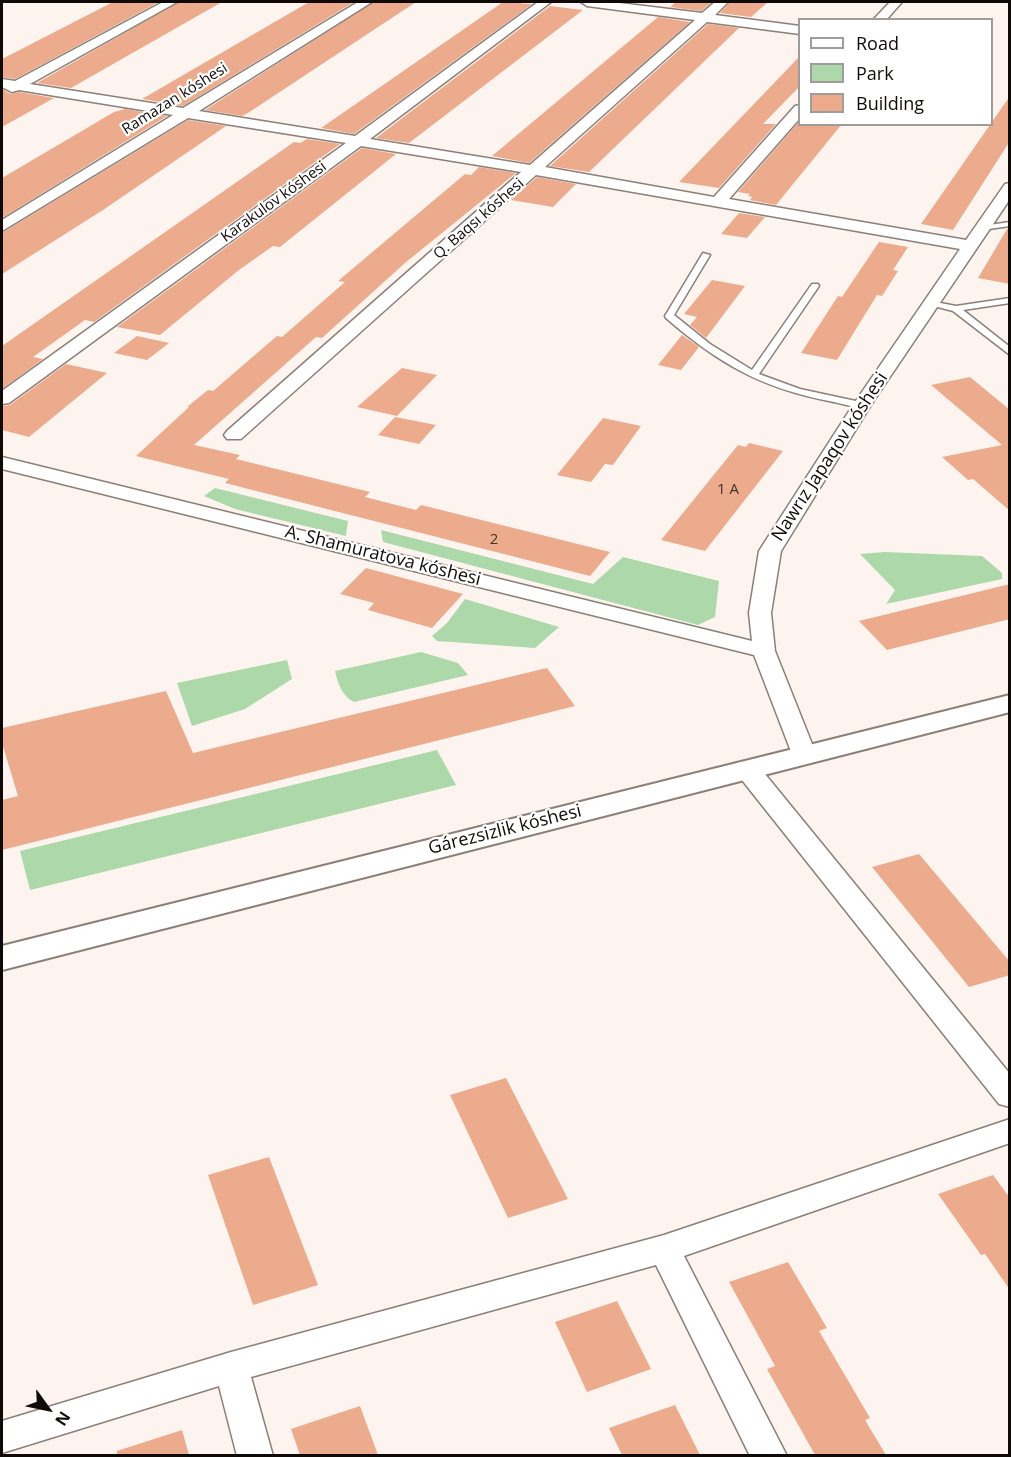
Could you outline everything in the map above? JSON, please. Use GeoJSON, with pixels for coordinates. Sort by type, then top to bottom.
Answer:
{"type":"FeatureCollection","features":[{"type":"Feature","properties":{"kind":"street"},"geometry":{"type":"LineString","coordinates":[[2,93],[9,85],[171,2]]}},
{"type":"Feature","properties":{"kind":"street","name":"Ramazan kóshesi"},"geometry":{"type":"LineString","coordinates":[[2,226],[366,2]]}},
{"type":"Feature","properties":{"kind":"street","name":"Karakulov kóshesi"},"geometry":{"type":"LineString","coordinates":[[2,399],[357,142],[545,2]]}},
{"type":"Feature","properties":{"kind":"street"},"geometry":{"type":"LineString","coordinates":[[587,2],[798,30]]}},
{"type":"Feature","properties":{"kind":"street","name":"Q. Baqsı kóshesi"},"geometry":{"type":"LineString","coordinates":[[234,435],[722,2]]}},
{"type":"Feature","properties":{"kind":"street"},"geometry":{"type":"LineString","coordinates":[[881,18],[896,2]]}},
{"type":"Feature","properties":{"kind":"street"},"geometry":{"type":"LineString","coordinates":[[9,85],[535,170],[970,246]]}},
{"type":"Feature","properties":{"kind":"street"},"geometry":{"type":"LineString","coordinates":[[718,201],[798,111]]}},
{"type":"Feature","properties":{"kind":"street","name":"Nawrız Japaqov kóshesi"},"geometry":{"type":"LineString","coordinates":[[804,754],[764,651],[760,613],[770,551],[862,405],[1010,187]]}},
{"type":"Feature","properties":{"kind":"street","name":"A. Shamuratova kóshesi"},"geometry":{"type":"LineString","coordinates":[[2,463],[764,651]]}},
{"type":"Feature","properties":{"kind":"street","name":"Gárezsizlik kóshesi"},"geometry":{"type":"LineString","coordinates":[[2,958],[1010,703]]}},
{"type":"Feature","properties":{"kind":"street"},"geometry":{"type":"LineString","coordinates":[[747,769],[1010,1096]]}},
{"type":"Feature","properties":{"kind":"street"},"geometry":{"type":"LineString","coordinates":[[2,1437],[231,1367],[664,1249],[1010,1131]]}},
{"type":"Feature","properties":{"kind":"street"},"geometry":{"type":"LineString","coordinates":[[664,1249],[769,1455]]}},
{"type":"Feature","properties":{"kind":"street"},"geometry":{"type":"LineString","coordinates":[[231,1367],[255,1455]]}},
{"type":"Feature","properties":{"kind":"lane"},"geometry":{"type":"LineString","coordinates":[[982,228],[1010,224]]}},
{"type":"Feature","properties":{"kind":"lane"},"geometry":{"type":"LineString","coordinates":[[706,255],[669,316],[698,341],[754,374],[778,385],[862,405]]}},
{"type":"Feature","properties":{"kind":"lane"},"geometry":{"type":"LineString","coordinates":[[754,374],[815,286]]}},
{"type":"Feature","properties":{"kind":"lane"},"geometry":{"type":"LineString","coordinates":[[930,304],[956,309],[1010,300]]}},
{"type":"Feature","properties":{"kind":"lane"},"geometry":{"type":"LineString","coordinates":[[956,309],[1010,352]]}},
{"type":"Feature","properties":{"kind":"green space"},"geometry":{"type":"Polygon","coordinates":[[[215,488],[348,521],[346,536],[235,509],[204,496],[215,488]]]}},
{"type":"Feature","properties":{"kind":"green space"},"geometry":{"type":"Polygon","coordinates":[[[381,530],[593,584],[623,557],[719,581],[715,617],[698,625],[383,542],[381,530]]]}},
{"type":"Feature","properties":{"kind":"green space"},"geometry":{"type":"Polygon","coordinates":[[[885,552],[982,556],[1002,573],[1002,579],[886,604],[895,590],[860,554],[885,552]]]}},
{"type":"Feature","properties":{"kind":"green space"},"geometry":{"type":"Polygon","coordinates":[[[465,599],[559,627],[535,648],[437,641],[432,636],[447,623],[465,599]]]}},
{"type":"Feature","properties":{"kind":"green space"},"geometry":{"type":"Polygon","coordinates":[[[421,652],[458,663],[468,675],[354,702],[346,696],[339,685],[335,671],[421,652]]]}},
{"type":"Feature","properties":{"kind":"green space"},"geometry":{"type":"Polygon","coordinates":[[[287,660],[292,679],[245,709],[192,726],[177,683],[287,660]]]}},
{"type":"Feature","properties":{"kind":"green space"},"geometry":{"type":"Polygon","coordinates":[[[437,750],[456,785],[30,890],[20,851],[437,750]]]}},
{"type":"Feature","properties":{"kind":"building"},"geometry":{"type":"Polygon","coordinates":[[[113,2],[159,2],[15,79],[2,77],[2,59],[113,2]]]}},
{"type":"Feature","properties":{"kind":"building"},"geometry":{"type":"Polygon","coordinates":[[[179,2],[222,2],[71,88],[37,83],[179,2]]]}},
{"type":"Feature","properties":{"kind":"building"},"geometry":{"type":"Polygon","coordinates":[[[309,2],[354,2],[183,106],[142,99],[309,2]]]}},
{"type":"Feature","properties":{"kind":"building"},"geometry":{"type":"Polygon","coordinates":[[[374,2],[416,2],[248,113],[242,116],[205,110],[374,2]]]}},
{"type":"Feature","properties":{"kind":"building"},"geometry":{"type":"Polygon","coordinates":[[[503,2],[532,4],[354,134],[321,128],[503,2]]]}},
{"type":"Feature","properties":{"kind":"building"},"geometry":{"type":"Polygon","coordinates":[[[676,2],[712,2],[701,11],[670,7],[676,2]]]}},
{"type":"Feature","properties":{"kind":"building"},"geometry":{"type":"Polygon","coordinates":[[[730,2],[768,2],[751,17],[720,13],[730,2]]]}},
{"type":"Feature","properties":{"kind":"building"},"geometry":{"type":"Polygon","coordinates":[[[550,6],[583,10],[409,143],[376,138],[550,6]]]}},
{"type":"Feature","properties":{"kind":"building"},"geometry":{"type":"Polygon","coordinates":[[[658,17],[690,22],[529,163],[492,156],[658,17]]]}},
{"type":"Feature","properties":{"kind":"building"},"geometry":{"type":"Polygon","coordinates":[[[708,24],[739,28],[589,172],[550,166],[708,24]]]}},
{"type":"Feature","properties":{"kind":"building"},"geometry":{"type":"Polygon","coordinates":[[[798,58],[798,88],[763,124],[776,124],[719,188],[679,182],[798,58]]]}},
{"type":"Feature","properties":{"kind":"building"},"geometry":{"type":"Polygon","coordinates":[[[2,89],[11,94],[19,92],[54,98],[2,127],[2,89]]]}},
{"type":"Feature","properties":{"kind":"building"},"geometry":{"type":"Polygon","coordinates":[[[1010,96],[1010,141],[953,230],[921,224],[989,126],[993,126],[993,120],[1010,96]]]}},
{"type":"Feature","properties":{"kind":"building"},"geometry":{"type":"Polygon","coordinates":[[[125,109],[167,116],[2,218],[2,178],[114,112],[125,109]]]}},
{"type":"Feature","properties":{"kind":"building"},"geometry":{"type":"Polygon","coordinates":[[[188,120],[226,126],[103,210],[2,274],[2,233],[188,120]]]}},
{"type":"Feature","properties":{"kind":"building"},"geometry":{"type":"Polygon","coordinates":[[[797,124],[798,126],[840,126],[776,205],[750,200],[752,197],[748,196],[750,194],[738,192],[797,124]]]}},
{"type":"Feature","properties":{"kind":"building"},"geometry":{"type":"Polygon","coordinates":[[[307,139],[340,144],[94,322],[85,320],[33,357],[43,359],[2,389],[2,346],[294,142],[300,143],[307,139]]]}},
{"type":"Feature","properties":{"kind":"building"},"geometry":{"type":"Polygon","coordinates":[[[362,148],[396,154],[280,247],[273,246],[239,270],[160,335],[117,327],[362,148]]]}},
{"type":"Feature","properties":{"kind":"building"},"geometry":{"type":"Polygon","coordinates":[[[479,167],[516,173],[405,263],[322,338],[316,337],[194,445],[240,455],[236,459],[370,492],[365,497],[416,510],[421,505],[610,552],[590,576],[225,483],[229,479],[136,456],[189,407],[187,407],[208,390],[213,391],[277,336],[282,337],[345,282],[338,281],[465,174],[471,175],[479,167]]]}},
{"type":"Feature","properties":{"kind":"building"},"geometry":{"type":"Polygon","coordinates":[[[537,177],[576,184],[553,207],[511,200],[537,177]]]}},
{"type":"Feature","properties":{"kind":"building"},"geometry":{"type":"Polygon","coordinates":[[[739,213],[765,217],[747,238],[721,234],[739,213]]]}},
{"type":"Feature","properties":{"kind":"building"},"geometry":{"type":"Polygon","coordinates":[[[1010,228],[1010,284],[978,278],[1007,229],[1010,228]]]}},
{"type":"Feature","properties":{"kind":"building"},"geometry":{"type":"Polygon","coordinates":[[[879,242],[908,247],[893,270],[898,271],[882,296],[877,295],[837,360],[801,353],[838,296],[842,297],[879,242]]]}},
{"type":"Feature","properties":{"kind":"building"},"geometry":{"type":"Polygon","coordinates":[[[712,280],[745,286],[706,338],[690,325],[697,317],[684,314],[712,280]]]}},
{"type":"Feature","properties":{"kind":"building"},"geometry":{"type":"Polygon","coordinates":[[[682,335],[699,347],[681,370],[658,365],[682,335]]]}},
{"type":"Feature","properties":{"kind":"building"},"geometry":{"type":"Polygon","coordinates":[[[137,336],[169,343],[147,360],[114,353],[137,336]]]}},
{"type":"Feature","properties":{"kind":"building"},"geometry":{"type":"Polygon","coordinates":[[[66,364],[107,373],[29,437],[2,430],[2,406],[10,405],[66,364]]]}},
{"type":"Feature","properties":{"kind":"building"},"geometry":{"type":"Polygon","coordinates":[[[402,368],[437,375],[397,416],[357,407],[402,368]]]}},
{"type":"Feature","properties":{"kind":"building"},"geometry":{"type":"Polygon","coordinates":[[[970,377],[1010,410],[1010,511],[973,479],[968,480],[942,457],[1002,445],[931,385],[970,377]]]}},
{"type":"Feature","properties":{"kind":"building"},"geometry":{"type":"Polygon","coordinates":[[[395,417],[436,425],[419,444],[378,435],[395,417]]]}},
{"type":"Feature","properties":{"kind":"building"},"geometry":{"type":"Polygon","coordinates":[[[603,418],[641,426],[613,465],[605,464],[591,482],[557,475],[603,418]]]}},
{"type":"Feature","properties":{"kind":"building"},"geometry":{"type":"Polygon","coordinates":[[[749,443],[783,451],[705,551],[661,540],[738,445],[746,447],[749,443]]]}},
{"type":"Feature","properties":{"kind":"building"},"geometry":{"type":"Polygon","coordinates":[[[366,568],[463,594],[432,628],[368,610],[374,603],[340,594],[366,568]]]}},
{"type":"Feature","properties":{"kind":"building"},"geometry":{"type":"Polygon","coordinates":[[[1010,584],[1010,619],[887,650],[859,621],[1010,584]]]}},
{"type":"Feature","properties":{"kind":"building"},"geometry":{"type":"Polygon","coordinates":[[[547,668],[575,706],[2,850],[2,800],[18,796],[2,743],[2,728],[166,691],[193,753],[547,668]]]}},
{"type":"Feature","properties":{"kind":"building"},"geometry":{"type":"Polygon","coordinates":[[[919,854],[1010,962],[1010,975],[969,987],[872,867],[919,854]]]}},
{"type":"Feature","properties":{"kind":"building"},"geometry":{"type":"Polygon","coordinates":[[[506,1078],[568,1199],[508,1218],[450,1095],[506,1078]]]}},
{"type":"Feature","properties":{"kind":"building"},"geometry":{"type":"Polygon","coordinates":[[[269,1157],[318,1285],[253,1305],[208,1175],[269,1157]]]}},
{"type":"Feature","properties":{"kind":"building"},"geometry":{"type":"Polygon","coordinates":[[[993,1175],[1010,1198],[1010,1290],[985,1254],[981,1255],[938,1194],[993,1175]]]}},
{"type":"Feature","properties":{"kind":"building"},"geometry":{"type":"Polygon","coordinates":[[[788,1262],[827,1328],[819,1331],[870,1418],[865,1420],[886,1455],[815,1455],[767,1369],[775,1366],[729,1282],[788,1262]]]}},
{"type":"Feature","properties":{"kind":"building"},"geometry":{"type":"Polygon","coordinates":[[[617,1301],[651,1369],[587,1392],[555,1322],[617,1301]]]}},
{"type":"Feature","properties":{"kind":"building"},"geometry":{"type":"Polygon","coordinates":[[[675,1405],[700,1455],[622,1455],[609,1428],[675,1405]]]}},
{"type":"Feature","properties":{"kind":"building"},"geometry":{"type":"Polygon","coordinates":[[[360,1406],[378,1455],[300,1455],[291,1429],[360,1406]]]}},
{"type":"Feature","properties":{"kind":"building"},"geometry":{"type":"Polygon","coordinates":[[[182,1430],[189,1455],[117,1455],[117,1451],[182,1430]]]}}]}
